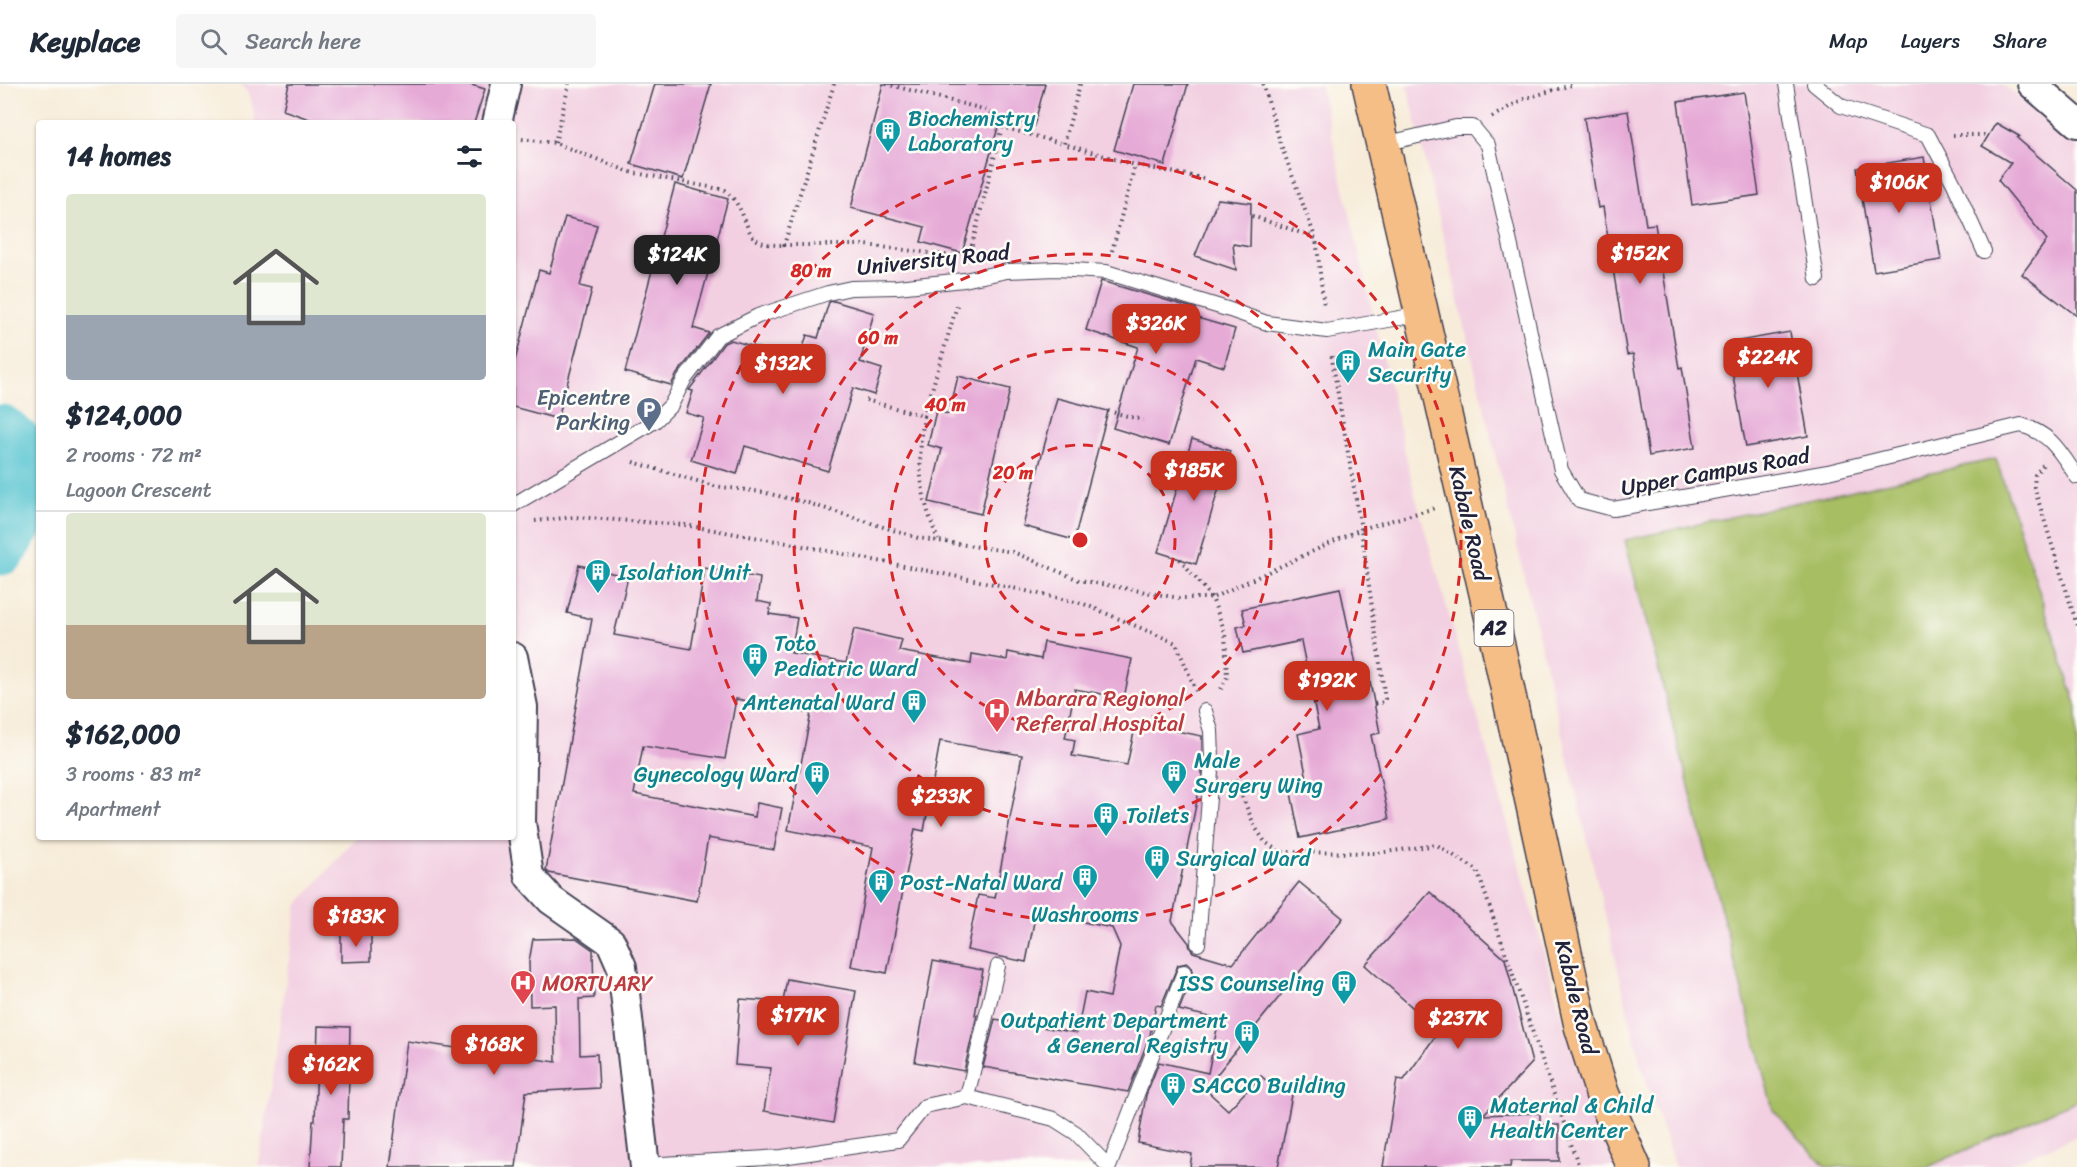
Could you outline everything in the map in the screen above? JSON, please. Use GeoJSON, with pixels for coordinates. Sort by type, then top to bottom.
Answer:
{"type":"FeatureCollection","features":[{"type":"Feature","properties":{"kind":"main road","name":"Kabale Road"},"geometry":{"type":"LineString","coordinates":[[1369,84],[1581,1026],[1602,1093],[1634,1167]]}},
{"type":"Feature","properties":{"kind":"street"},"geometry":{"type":"LineString","coordinates":[[498,120],[506,84]]}},
{"type":"Feature","properties":{"kind":"street"},"geometry":{"type":"LineString","coordinates":[[2032,84],[2077,123]]}},
{"type":"Feature","properties":{"kind":"street"},"geometry":{"type":"LineString","coordinates":[[516,672],[523,706],[521,822],[529,876],[551,900],[611,942],[622,967],[645,1166]]}},
{"type":"Feature","properties":{"kind":"lane"},"geometry":{"type":"LineString","coordinates":[[1786,84],[1817,279]]}},
{"type":"Feature","properties":{"kind":"lane"},"geometry":{"type":"LineString","coordinates":[[1814,84],[1841,106],[1928,135],[1954,184],[1984,250]]}},
{"type":"Feature","properties":{"kind":"lane"},"geometry":{"type":"LineString","coordinates":[[1384,144],[1456,127],[1473,128]]}},
{"type":"Feature","properties":{"kind":"lane","name":"Upper Campus Road"},"geometry":{"type":"LineString","coordinates":[[1473,128],[1488,145],[1561,470],[1579,500],[1613,509],[1828,472],[2021,425],[2044,434],[2077,477]]}},
{"type":"Feature","properties":{"kind":"lane","name":"University Road"},"geometry":{"type":"LineString","coordinates":[[516,504],[656,421],[670,405],[684,380],[718,336],[758,316],[828,293],[851,288],[897,287],[964,280],[1007,271],[1056,269],[1106,272],[1267,323],[1327,331],[1422,315]]}},
{"type":"Feature","properties":{"kind":"lane"},"geometry":{"type":"LineString","coordinates":[[1198,944],[1212,758],[1211,731],[1205,711]]}},
{"type":"Feature","properties":{"kind":"lane"},"geometry":{"type":"LineString","coordinates":[[967,1097],[998,966]]}},
{"type":"Feature","properties":{"kind":"lane"},"geometry":{"type":"LineString","coordinates":[[645,1166],[782,1157],[898,1140],[925,1106],[967,1097],[1054,1119],[1076,1133],[1109,1167],[1184,972]]}},
{"type":"Feature","properties":{"kind":"path"},"geometry":{"type":"LineString","coordinates":[[555,143],[569,84]]}},
{"type":"Feature","properties":{"kind":"path"},"geometry":{"type":"LineString","coordinates":[[784,246],[834,84]]}},
{"type":"Feature","properties":{"kind":"path"},"geometry":{"type":"LineString","coordinates":[[886,84],[987,110],[1002,127],[1135,165],[1207,179]]}},
{"type":"Feature","properties":{"kind":"path"},"geometry":{"type":"LineString","coordinates":[[1064,144],[1080,84]]}},
{"type":"Feature","properties":{"kind":"path"},"geometry":{"type":"LineString","coordinates":[[1263,84],[1281,145],[1316,238],[1327,331],[1361,530],[1385,699],[1384,702],[1375,704]]}},
{"type":"Feature","properties":{"kind":"path"},"geometry":{"type":"LineString","coordinates":[[1473,128],[1523,99],[1575,84]]}},
{"type":"Feature","properties":{"kind":"path"},"geometry":{"type":"LineString","coordinates":[[516,138],[555,143],[630,172],[725,190],[735,201],[749,232],[756,240],[768,246],[866,245],[969,258],[1002,127]]}},
{"type":"Feature","properties":{"kind":"path"},"geometry":{"type":"LineString","coordinates":[[1106,272],[1135,165]]}},
{"type":"Feature","properties":{"kind":"path"},"geometry":{"type":"LineString","coordinates":[[1252,216],[1316,238]]}},
{"type":"Feature","properties":{"kind":"path"},"geometry":{"type":"LineString","coordinates":[[938,540],[925,508],[919,462],[924,416],[964,280]]}},
{"type":"Feature","properties":{"kind":"path"},"geometry":{"type":"LineString","coordinates":[[866,400],[924,416]]}},
{"type":"Feature","properties":{"kind":"path"},"geometry":{"type":"LineString","coordinates":[[1108,411],[1143,420]]}},
{"type":"Feature","properties":{"kind":"path"},"geometry":{"type":"LineString","coordinates":[[605,452],[647,467],[714,486],[762,492],[808,503],[918,538],[1013,552],[1079,580],[1179,598],[1212,598],[1361,530],[1464,499]]}},
{"type":"Feature","properties":{"kind":"path"},"geometry":{"type":"LineString","coordinates":[[2060,452],[2041,466],[2035,476],[2034,487],[2077,624]]}},
{"type":"Feature","properties":{"kind":"path"},"geometry":{"type":"LineString","coordinates":[[534,521],[575,517],[685,525],[1004,586],[1084,604],[1176,642],[1205,711],[1217,696],[1227,677],[1225,632],[1212,598],[1180,559]]}},
{"type":"Feature","properties":{"kind":"path"},"geometry":{"type":"LineString","coordinates":[[1232,774],[1255,827],[1265,842],[1280,852],[1378,853],[1437,845],[1477,870],[1579,1167]]}},
{"type":"Feature","properties":{"kind":"shaded area","name":"Mbarara Regional Referral Hospital"},"geometry":{"type":"Polygon","coordinates":[[[241,84],[1320,84],[1415,495],[1566,1030],[1618,1167],[259,1167],[297,906],[353,840],[516,840],[516,120],[255,120],[248,94],[241,84]]]}},
{"type":"Feature","properties":{"kind":"shaded area"},"geometry":{"type":"Polygon","coordinates":[[[1407,84],[2002,84],[2077,140],[2077,1136],[2002,1167],[1675,1167],[1641,1066],[1407,84]]]}},
{"type":"Feature","properties":{"kind":"green space"},"geometry":{"type":"Polygon","coordinates":[[[1996,459],[2077,707],[2077,1100],[1928,1167],[1826,1167],[1773,1110],[1625,540],[1996,459]]]}},
{"type":"Feature","properties":{"kind":"building"},"geometry":{"type":"Polygon","coordinates":[[[289,84],[468,84],[485,89],[475,120],[312,120],[283,110],[289,84]]]}},
{"type":"Feature","properties":{"kind":"building"},"geometry":{"type":"Polygon","coordinates":[[[655,84],[711,84],[683,179],[631,164],[655,84]]]}},
{"type":"Feature","properties":{"kind":"building"},"geometry":{"type":"Polygon","coordinates":[[[883,84],[1045,84],[1034,126],[1001,117],[962,253],[921,242],[925,227],[851,208],[883,84]]]}},
{"type":"Feature","properties":{"kind":"building"},"geometry":{"type":"Polygon","coordinates":[[[1133,84],[1188,84],[1165,165],[1114,150],[1133,84]]]}},
{"type":"Feature","properties":{"kind":"building"},"geometry":{"type":"Polygon","coordinates":[[[1744,92],[1759,195],[1692,205],[1678,102],[1744,92]]]}},
{"type":"Feature","properties":{"kind":"building"},"geometry":{"type":"Polygon","coordinates":[[[1628,111],[1646,225],[1655,224],[1695,448],[1649,456],[1633,354],[1627,355],[1603,207],[1598,208],[1584,118],[1628,111]]]}},
{"type":"Feature","properties":{"kind":"building"},"geometry":{"type":"Polygon","coordinates":[[[1996,123],[2019,136],[2017,138],[2077,190],[2077,316],[2022,274],[2047,240],[1998,180],[2011,163],[1982,146],[1996,123]]]}},
{"type":"Feature","properties":{"kind":"building"},"geometry":{"type":"Polygon","coordinates":[[[1924,157],[1941,260],[1874,271],[1857,168],[1924,157]]]}},
{"type":"Feature","properties":{"kind":"building"},"geometry":{"type":"Polygon","coordinates":[[[675,184],[728,199],[693,328],[709,333],[671,385],[625,372],[675,184]]]}},
{"type":"Feature","properties":{"kind":"building"},"geometry":{"type":"Polygon","coordinates":[[[1218,199],[1251,203],[1250,247],[1233,244],[1236,270],[1195,256],[1218,199]]]}},
{"type":"Feature","properties":{"kind":"building"},"geometry":{"type":"Polygon","coordinates":[[[565,217],[597,225],[580,286],[592,289],[558,419],[516,408],[516,357],[539,270],[549,273],[565,217]]]}},
{"type":"Feature","properties":{"kind":"building"},"geometry":{"type":"Polygon","coordinates":[[[1101,281],[1196,309],[1194,317],[1235,329],[1224,367],[1196,358],[1169,445],[1113,428],[1138,347],[1086,330],[1101,281]]]}},
{"type":"Feature","properties":{"kind":"building"},"geometry":{"type":"Polygon","coordinates":[[[834,301],[874,313],[860,362],[882,369],[874,395],[853,388],[828,471],[745,446],[737,474],[691,460],[704,418],[686,413],[693,391],[689,390],[724,343],[731,340],[799,360],[807,335],[818,338],[829,302],[834,301]]]}},
{"type":"Feature","properties":{"kind":"building"},"geometry":{"type":"Polygon","coordinates":[[[1790,332],[1808,436],[1746,447],[1727,343],[1790,332]]]}},
{"type":"Feature","properties":{"kind":"building"},"geometry":{"type":"Polygon","coordinates":[[[958,376],[1010,389],[981,514],[929,502],[942,449],[928,445],[936,411],[949,414],[958,376]]]}},
{"type":"Feature","properties":{"kind":"building"},"geometry":{"type":"Polygon","coordinates":[[[1057,398],[1108,411],[1074,540],[1023,526],[1057,398]]]}},
{"type":"Feature","properties":{"kind":"building"},"geometry":{"type":"Polygon","coordinates":[[[1192,439],[1230,451],[1196,564],[1158,552],[1192,439]]]}},
{"type":"Feature","properties":{"kind":"building"},"geometry":{"type":"Polygon","coordinates":[[[579,565],[628,577],[614,635],[691,649],[705,568],[760,578],[757,601],[771,604],[769,614],[797,618],[791,653],[846,663],[854,629],[902,640],[899,651],[971,664],[972,654],[1007,660],[1008,652],[1041,659],[1044,642],[1132,659],[1124,698],[1075,689],[1065,738],[1075,740],[1072,756],[1127,765],[1136,723],[1202,736],[1202,776],[1172,921],[1193,952],[1233,964],[1299,882],[1343,918],[1205,1089],[1228,1110],[1261,1076],[1273,1086],[1293,1090],[1278,1167],[1190,1167],[1192,1154],[1138,1143],[1146,1095],[1159,1062],[1208,1073],[1219,1019],[1179,1010],[1193,975],[1187,963],[1178,965],[1161,1006],[1156,1005],[1150,1035],[1128,1092],[983,1067],[995,1019],[1077,1033],[1085,992],[1110,997],[1120,946],[1112,928],[1036,912],[1026,962],[967,950],[978,895],[995,898],[1022,755],[940,741],[924,831],[915,829],[887,973],[851,966],[873,847],[788,830],[811,713],[736,699],[725,759],[643,746],[634,794],[755,817],[757,803],[782,808],[774,850],[708,838],[697,901],[549,873],[546,870],[592,619],[567,613],[579,565]]]}},
{"type":"Feature","properties":{"kind":"building"},"geometry":{"type":"Polygon","coordinates":[[[1340,588],[1359,679],[1369,677],[1380,733],[1371,735],[1389,819],[1300,838],[1291,793],[1309,789],[1298,734],[1319,729],[1301,641],[1243,653],[1237,627],[1246,625],[1242,609],[1340,588]]]}},
{"type":"Feature","properties":{"kind":"building"},"geometry":{"type":"Polygon","coordinates":[[[1430,892],[1505,959],[1532,1063],[1483,1115],[1540,1113],[1540,1125],[1559,1125],[1559,1161],[1511,1161],[1510,1167],[1383,1167],[1397,1079],[1404,1080],[1439,1031],[1365,965],[1430,892]]]}},
{"type":"Feature","properties":{"kind":"building"},"geometry":{"type":"Polygon","coordinates":[[[371,933],[371,961],[341,962],[341,934],[371,933]]]}},
{"type":"Feature","properties":{"kind":"building"},"geometry":{"type":"Polygon","coordinates":[[[576,938],[593,950],[594,998],[579,999],[580,1055],[597,1054],[599,1088],[526,1092],[516,1167],[390,1167],[407,1041],[556,1062],[555,1005],[530,1006],[529,962],[533,939],[576,938]]]}},
{"type":"Feature","properties":{"kind":"building"},"geometry":{"type":"Polygon","coordinates":[[[933,961],[983,970],[975,1015],[977,1015],[964,1071],[915,1062],[933,961]]]}},
{"type":"Feature","properties":{"kind":"building"},"geometry":{"type":"Polygon","coordinates":[[[787,979],[856,991],[833,1123],[764,1111],[771,1068],[735,1065],[740,999],[783,1002],[787,979]]]}},
{"type":"Feature","properties":{"kind":"building"},"geometry":{"type":"Polygon","coordinates":[[[318,1026],[350,1027],[348,1119],[343,1119],[341,1167],[310,1167],[313,1121],[315,1121],[318,1026]]]}},
{"type":"Feature","properties":{"kind":"waterway"},"geometry":{"type":"LineString","coordinates":[[0,433],[18,448],[26,504],[0,547]]}},
{"type":"Feature","properties":{"kind":"place","name":"Biochemistry Laboratory"},"geometry":{"type":"Point","coordinates":[888,154]}},
{"type":"Feature","properties":{"kind":"place","name":"Main Gate Security"},"geometry":{"type":"Point","coordinates":[1348,385]}},
{"type":"Feature","properties":{"kind":"place","name":"Epicentre Parking"},"geometry":{"type":"Point","coordinates":[649,433]}},
{"type":"Feature","properties":{"kind":"place","name":"Isolation Unit"},"geometry":{"type":"Point","coordinates":[598,595]}},
{"type":"Feature","properties":{"kind":"place","name":"Toto Pediatric Ward"},"geometry":{"type":"Point","coordinates":[755,679]}},
{"type":"Feature","properties":{"kind":"place","name":"Antenatal Ward"},"geometry":{"type":"Point","coordinates":[914,725]}},
{"type":"Feature","properties":{"kind":"place","name":"Mbarara Regional Referral Hospital"},"geometry":{"type":"Point","coordinates":[997,734]}},
{"type":"Feature","properties":{"kind":"place","name":"Male Surgery Wing"},"geometry":{"type":"Point","coordinates":[1174,796]}},
{"type":"Feature","properties":{"kind":"place","name":"Gynecology Ward"},"geometry":{"type":"Point","coordinates":[817,797]}},
{"type":"Feature","properties":{"kind":"place","name":"Toilets"},"geometry":{"type":"Point","coordinates":[1106,838]}},
{"type":"Feature","properties":{"kind":"place","name":"Surgical Ward"},"geometry":{"type":"Point","coordinates":[1157,881]}},
{"type":"Feature","properties":{"kind":"place","name":"Washrooms"},"geometry":{"type":"Point","coordinates":[1085,900]}},
{"type":"Feature","properties":{"kind":"place","name":"Post-Natal Ward"},"geometry":{"type":"Point","coordinates":[881,905]}},
{"type":"Feature","properties":{"kind":"place","name":"MORTUARY"},"geometry":{"type":"Point","coordinates":[523,1006]}},
{"type":"Feature","properties":{"kind":"place","name":"ISS Counseling"},"geometry":{"type":"Point","coordinates":[1344,1006]}},
{"type":"Feature","properties":{"kind":"place","name":"Outpatient Department & General Registry"},"geometry":{"type":"Point","coordinates":[1247,1056]}},
{"type":"Feature","properties":{"kind":"place","name":"SACCO Building"},"geometry":{"type":"Point","coordinates":[1173,1108]}},
{"type":"Feature","properties":{"kind":"place","name":"Maternal & Child Health Center"},"geometry":{"type":"Point","coordinates":[1470,1141]}}]}
